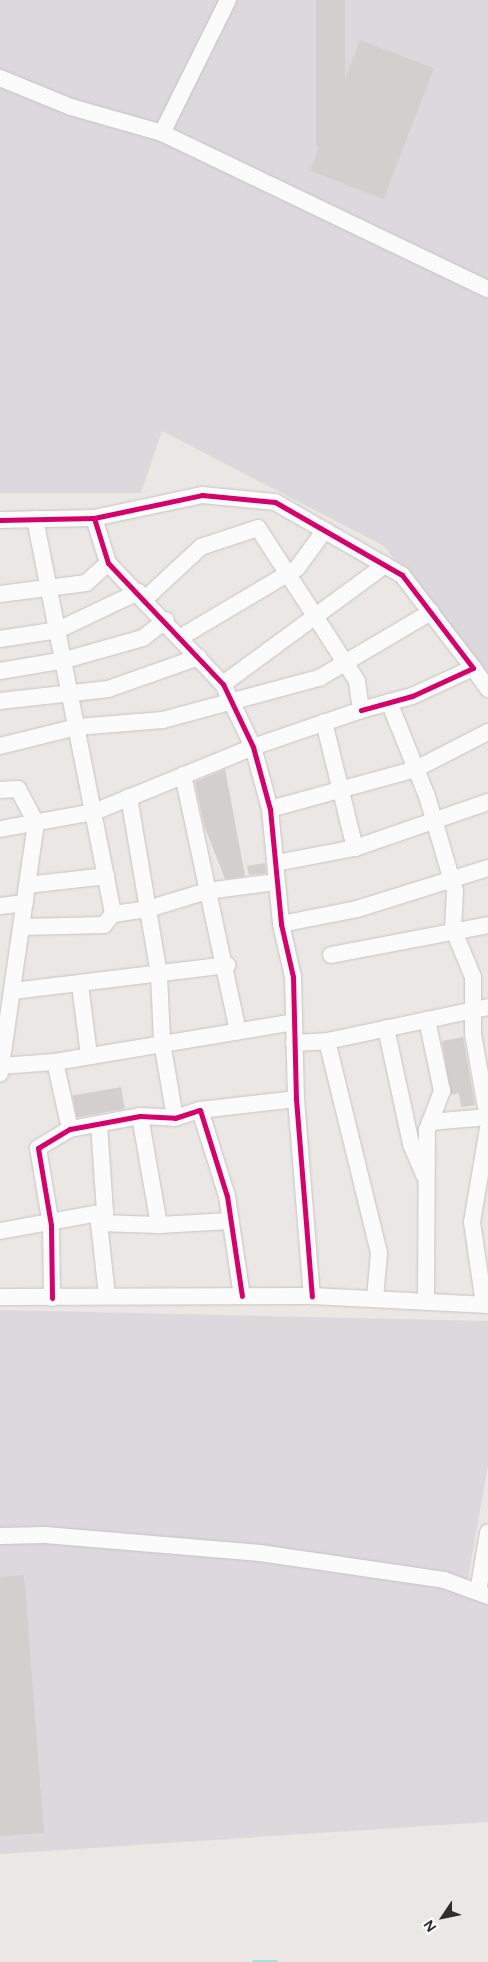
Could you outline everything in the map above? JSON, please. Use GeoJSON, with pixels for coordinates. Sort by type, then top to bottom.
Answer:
{"type":"FeatureCollection","features":[{"type":"Feature","properties":{"kind":"street"},"geometry":{"type":"LineString","coordinates":[[162,133],[228,0]]}},
{"type":"Feature","properties":{"kind":"street"},"geometry":{"type":"LineString","coordinates":[[0,78],[71,107],[162,133],[416,258],[488,289]]}},
{"type":"Feature","properties":{"kind":"street"},"geometry":{"type":"LineString","coordinates":[[0,520],[94,518],[202,495],[275,502],[402,575],[488,688]]}},
{"type":"Feature","properties":{"kind":"street"},"geometry":{"type":"LineString","coordinates":[[94,518],[108,563],[166,620],[223,684],[229,701],[253,747],[270,809],[276,863],[275,882],[281,924],[293,977],[296,1099],[312,1296]]}},
{"type":"Feature","properties":{"kind":"street"},"geometry":{"type":"LineString","coordinates":[[35,519],[65,660],[113,914]]}},
{"type":"Feature","properties":{"kind":"street"},"geometry":{"type":"LineString","coordinates":[[0,638],[58,630],[142,596],[201,546],[258,528],[315,620],[357,681],[361,710]]}},
{"type":"Feature","properties":{"kind":"street"},"geometry":{"type":"LineString","coordinates":[[181,637],[298,568],[325,530]]}},
{"type":"Feature","properties":{"kind":"street"},"geometry":{"type":"LineString","coordinates":[[0,594],[86,583],[108,563]]}},
{"type":"Feature","properties":{"kind":"street"},"geometry":{"type":"LineString","coordinates":[[223,684],[315,620],[385,566]]}},
{"type":"Feature","properties":{"kind":"street"},"geometry":{"type":"LineString","coordinates":[[0,746],[77,727],[163,720],[319,678],[431,612]]}},
{"type":"Feature","properties":{"kind":"street"},"geometry":{"type":"LineString","coordinates":[[0,671],[65,660],[143,638],[166,620]]}},
{"type":"Feature","properties":{"kind":"street"},"geometry":{"type":"LineString","coordinates":[[0,701],[108,689],[199,657]]}},
{"type":"Feature","properties":{"kind":"street"},"geometry":{"type":"LineString","coordinates":[[0,829],[94,812],[253,747],[389,702],[473,668]]}},
{"type":"Feature","properties":{"kind":"street"},"geometry":{"type":"LineString","coordinates":[[389,702],[416,769],[451,879],[454,929],[480,977],[480,1007],[488,1118],[430,1122]]}},
{"type":"Feature","properties":{"kind":"street"},"geometry":{"type":"LineString","coordinates":[[324,722],[355,848]]}},
{"type":"Feature","properties":{"kind":"street"},"geometry":{"type":"LineString","coordinates":[[270,809],[342,791],[416,769],[488,732]]}},
{"type":"Feature","properties":{"kind":"street"},"geometry":{"type":"LineString","coordinates":[[183,775],[207,891],[227,965],[238,1030]]}},
{"type":"Feature","properties":{"kind":"street"},"geometry":{"type":"LineString","coordinates":[[0,790],[18,789],[36,822],[1,1069],[55,1062],[162,1042],[294,1022]]}},
{"type":"Feature","properties":{"kind":"street"},"geometry":{"type":"LineString","coordinates":[[129,797],[159,975],[162,1042],[175,1118]]}},
{"type":"Feature","properties":{"kind":"street"},"geometry":{"type":"LineString","coordinates":[[276,863],[355,848],[488,802]]}},
{"type":"Feature","properties":{"kind":"street"},"geometry":{"type":"LineString","coordinates":[[281,924],[357,909],[488,868]]}},
{"type":"Feature","properties":{"kind":"street"},"geometry":{"type":"LineString","coordinates":[[27,885],[106,876]]}},
{"type":"Feature","properties":{"kind":"street"},"geometry":{"type":"LineString","coordinates":[[22,926],[104,925],[113,914],[148,909],[207,891],[275,882]]}},
{"type":"Feature","properties":{"kind":"street"},"geometry":{"type":"LineString","coordinates":[[0,906],[25,903]]}},
{"type":"Feature","properties":{"kind":"street"},"geometry":{"type":"LineString","coordinates":[[331,955],[454,929],[488,925]]}},
{"type":"Feature","properties":{"kind":"street"},"geometry":{"type":"LineString","coordinates":[[13,991],[80,985],[227,965]]}},
{"type":"Feature","properties":{"kind":"street"},"geometry":{"type":"LineString","coordinates":[[80,985],[89,1056]]}},
{"type":"Feature","properties":{"kind":"street"},"geometry":{"type":"LineString","coordinates":[[294,1043],[327,1041],[480,1007]]}},
{"type":"Feature","properties":{"kind":"street"},"geometry":{"type":"LineString","coordinates":[[426,1300],[430,1122],[442,1091],[427,1020]]}},
{"type":"Feature","properties":{"kind":"street"},"geometry":{"type":"LineString","coordinates":[[386,1028],[411,1144],[428,1183]]}},
{"type":"Feature","properties":{"kind":"street"},"geometry":{"type":"LineString","coordinates":[[327,1041],[379,1253],[375,1298]]}},
{"type":"Feature","properties":{"kind":"street"},"geometry":{"type":"LineString","coordinates":[[55,1062],[70,1129]]}},
{"type":"Feature","properties":{"kind":"street"},"geometry":{"type":"LineString","coordinates":[[52,1298],[51,1224],[38,1148],[70,1129],[140,1116],[175,1118],[200,1110],[296,1099]]}},
{"type":"Feature","properties":{"kind":"street"},"geometry":{"type":"LineString","coordinates":[[200,1110],[230,1220],[242,1296]]}},
{"type":"Feature","properties":{"kind":"street"},"geometry":{"type":"LineString","coordinates":[[140,1116],[158,1225]]}},
{"type":"Feature","properties":{"kind":"street"},"geometry":{"type":"LineString","coordinates":[[99,1124],[107,1295]]}},
{"type":"Feature","properties":{"kind":"street"},"geometry":{"type":"LineString","coordinates":[[0,1297],[52,1298],[107,1295],[312,1296],[486,1304],[472,1222],[482,1198],[488,1128]]}},
{"type":"Feature","properties":{"kind":"street"},"geometry":{"type":"LineString","coordinates":[[0,1231],[102,1217],[158,1225],[230,1220]]}},
{"type":"Feature","properties":{"kind":"street"},"geometry":{"type":"LineString","coordinates":[[0,1536],[45,1535],[260,1554],[444,1580],[483,1594],[488,1533]]}},
{"type":"Feature","properties":{"kind":"shaded area"},"geometry":{"type":"Polygon","coordinates":[[[0,0],[488,0],[488,680],[384,546],[162,431],[141,493],[0,493],[0,0]]]}},
{"type":"Feature","properties":{"kind":"shaded area"},"geometry":{"type":"Polygon","coordinates":[[[0,1310],[488,1321],[488,1465],[467,1584],[488,1592],[488,1822],[0,1854],[0,1310]]]}},
{"type":"Feature","properties":{"kind":"building"},"geometry":{"type":"Polygon","coordinates":[[[316,0],[345,0],[345,146],[316,146],[316,0]]]}},
{"type":"Feature","properties":{"kind":"building"},"geometry":{"type":"Polygon","coordinates":[[[360,40],[434,68],[384,199],[310,171],[360,40]]]}},
{"type":"Feature","properties":{"kind":"building"},"geometry":{"type":"Polygon","coordinates":[[[225,769],[245,876],[225,879],[204,825],[195,782],[225,769]]]}},
{"type":"Feature","properties":{"kind":"building"},"geometry":{"type":"Polygon","coordinates":[[[265,863],[266,873],[249,875],[247,866],[265,863]]]}},
{"type":"Feature","properties":{"kind":"building"},"geometry":{"type":"Polygon","coordinates":[[[463,1037],[475,1105],[461,1107],[459,1093],[451,1095],[442,1041],[463,1037]]]}},
{"type":"Feature","properties":{"kind":"building"},"geometry":{"type":"Polygon","coordinates":[[[121,1087],[125,1109],[77,1117],[73,1096],[121,1087]]]}},
{"type":"Feature","properties":{"kind":"building"},"geometry":{"type":"Polygon","coordinates":[[[24,1575],[44,1833],[0,1836],[0,1577],[24,1575]]]}},
{"type":"Feature","properties":{"kind":"waterway"},"geometry":{"type":"LineString","coordinates":[[254,1962],[276,1962]]}},
{"type":"Feature","properties":{"kind":"cycle path"},"geometry":{"type":"LineString","coordinates":[[94,518],[202,495],[275,502],[402,575],[473,668],[412,696],[361,710]]}},
{"type":"Feature","properties":{"kind":"cycle path"},"geometry":{"type":"LineString","coordinates":[[0,520],[94,518],[108,563],[223,684],[253,747],[270,809],[281,924],[293,977],[296,1099],[312,1296]]}},
{"type":"Feature","properties":{"kind":"cycle path"},"geometry":{"type":"LineString","coordinates":[[52,1298],[51,1225],[38,1148],[70,1129],[140,1116],[175,1118],[200,1110],[227,1196],[242,1296]]}}]}
